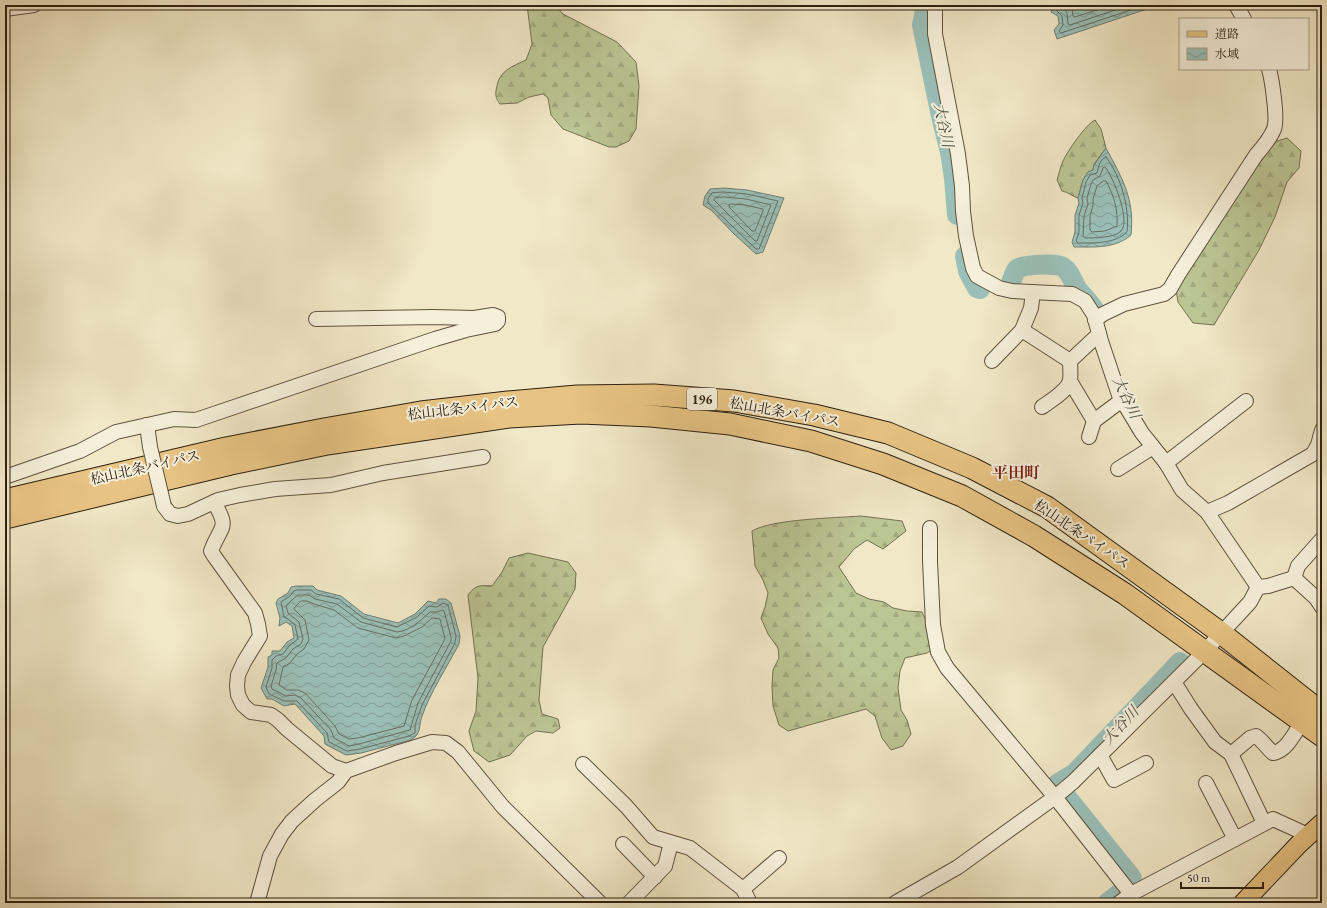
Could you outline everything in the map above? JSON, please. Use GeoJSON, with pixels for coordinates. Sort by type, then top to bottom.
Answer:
{"type":"FeatureCollection","features":[{"type":"Feature","properties":{"kind":"highway","name":"松山北条バイパス"},"geometry":{"type":"LineString","coordinates":[[6,510],[226,448],[421,412],[577,396],[654,395],[734,401],[814,415],[888,433],[972,468],[1047,507],[1221,633],[1322,713]]}},
{"type":"Feature","properties":{"kind":"highway","name":"松山北条バイパス"},"geometry":{"type":"LineString","coordinates":[[6,510],[335,443],[509,417],[582,413],[651,416],[730,424],[811,441],[883,464],[962,496],[1034,536],[1125,594],[1322,736]]}},
{"type":"Feature","properties":{"kind":"main road"},"geometry":{"type":"LineString","coordinates":[[1243,903],[1308,835],[1322,823]]}},
{"type":"Feature","properties":{"kind":"street"},"geometry":{"type":"LineString","coordinates":[[5,9],[34,5]]}},
{"type":"Feature","properties":{"kind":"street"},"geometry":{"type":"LineString","coordinates":[[936,5],[935,34],[958,154],[965,230],[973,268],[977,276],[999,288],[1012,291],[1072,294],[1085,301],[1094,315],[1119,395],[1122,400],[1182,490],[1207,512],[1258,587]]}},
{"type":"Feature","properties":{"kind":"street"},"geometry":{"type":"LineString","coordinates":[[1236,5],[1243,18]]}},
{"type":"Feature","properties":{"kind":"street"},"geometry":{"type":"LineString","coordinates":[[1095,320],[1103,314],[1124,304],[1164,294],[1170,289],[1252,161],[1271,138],[1275,127],[1276,117],[1269,70]]}},
{"type":"Feature","properties":{"kind":"street"},"geometry":{"type":"LineString","coordinates":[[992,361],[1022,330],[1030,308],[1033,292]]}},
{"type":"Feature","properties":{"kind":"street"},"geometry":{"type":"LineString","coordinates":[[5,477],[80,451],[116,432],[174,419],[196,420],[428,342],[466,330],[495,324],[498,321],[498,317],[493,315],[474,318],[433,317],[316,319]]}},
{"type":"Feature","properties":{"kind":"street"},"geometry":{"type":"LineString","coordinates":[[1022,330],[1070,361]]}},
{"type":"Feature","properties":{"kind":"street"},"geometry":{"type":"LineString","coordinates":[[1094,420],[1070,380],[1070,361],[1099,334]]}},
{"type":"Feature","properties":{"kind":"street"},"geometry":{"type":"LineString","coordinates":[[1042,407],[1063,391],[1070,380]]}},
{"type":"Feature","properties":{"kind":"street"},"geometry":{"type":"LineString","coordinates":[[1089,437],[1094,420],[1122,400]]}},
{"type":"Feature","properties":{"kind":"street"},"geometry":{"type":"LineString","coordinates":[[1166,464],[1246,401]]}},
{"type":"Feature","properties":{"kind":"street"},"geometry":{"type":"LineString","coordinates":[[147,425],[150,447],[164,506],[170,514],[178,516],[188,514],[214,502],[240,495],[275,489],[331,485],[383,473],[483,458]]}},
{"type":"Feature","properties":{"kind":"street"},"geometry":{"type":"LineString","coordinates":[[1207,512],[1228,503],[1313,454],[1318,445],[1322,430]]}},
{"type":"Feature","properties":{"kind":"street"},"geometry":{"type":"LineString","coordinates":[[1118,468],[1153,447]]}},
{"type":"Feature","properties":{"kind":"street"},"geometry":{"type":"LineString","coordinates":[[214,502],[223,520],[223,528],[211,551],[255,613],[260,636],[238,675],[238,695],[243,705],[251,712],[271,716],[332,766],[346,771]]}},
{"type":"Feature","properties":{"kind":"street"},"geometry":{"type":"LineString","coordinates":[[930,528],[933,625],[938,652],[947,668],[1055,797],[1131,894]]}},
{"type":"Feature","properties":{"kind":"street"},"geometry":{"type":"LineString","coordinates":[[1294,578],[1298,566],[1322,539]]}},
{"type":"Feature","properties":{"kind":"street"},"geometry":{"type":"LineString","coordinates":[[1258,587],[1268,586],[1294,578],[1317,590],[1322,607]]}},
{"type":"Feature","properties":{"kind":"street"},"geometry":{"type":"LineString","coordinates":[[895,903],[958,867],[1055,797],[1100,755],[1205,651],[1250,602],[1258,587]]}},
{"type":"Feature","properties":{"kind":"street"},"geometry":{"type":"LineString","coordinates":[[1174,682],[1191,710],[1215,742],[1231,754],[1264,824]]}},
{"type":"Feature","properties":{"kind":"street"},"geometry":{"type":"LineString","coordinates":[[1231,754],[1250,738],[1256,736],[1273,753],[1278,752],[1284,749],[1302,722]]}},
{"type":"Feature","properties":{"kind":"street"},"geometry":{"type":"LineString","coordinates":[[257,903],[270,856],[282,834],[292,821],[338,782],[346,771],[432,742],[446,743],[458,752],[503,807],[600,903]]}},
{"type":"Feature","properties":{"kind":"street"},"geometry":{"type":"LineString","coordinates":[[1100,755],[1114,780],[1146,763]]}},
{"type":"Feature","properties":{"kind":"street"},"geometry":{"type":"LineString","coordinates":[[583,764],[626,806],[653,837],[690,848],[743,889],[750,903]]}},
{"type":"Feature","properties":{"kind":"street"},"geometry":{"type":"LineString","coordinates":[[1206,783],[1235,839]]}},
{"type":"Feature","properties":{"kind":"street"},"geometry":{"type":"LineString","coordinates":[[1119,903],[1131,894],[1273,819],[1308,835]]}},
{"type":"Feature","properties":{"kind":"street"},"geometry":{"type":"LineString","coordinates":[[629,903],[665,866],[671,843]]}},
{"type":"Feature","properties":{"kind":"street"},"geometry":{"type":"LineString","coordinates":[[623,844],[655,877]]}},
{"type":"Feature","properties":{"kind":"street"},"geometry":{"type":"LineString","coordinates":[[743,889],[778,858]]}},
{"type":"Feature","properties":{"kind":"green space"},"geometry":{"type":"Polygon","coordinates":[[[527,5],[555,5],[563,14],[617,42],[636,62],[639,86],[636,129],[629,141],[616,147],[609,147],[563,129],[551,115],[548,98],[543,94],[529,97],[517,103],[500,104],[496,97],[498,81],[507,70],[526,60],[532,44],[527,5]]]}},
{"type":"Feature","properties":{"kind":"green space"},"geometry":{"type":"Polygon","coordinates":[[[1095,120],[1101,129],[1106,148],[1094,164],[1093,170],[1088,172],[1083,180],[1078,198],[1062,191],[1057,180],[1062,163],[1068,151],[1082,132],[1095,120]]]}},
{"type":"Feature","properties":{"kind":"green space"},"geometry":{"type":"Polygon","coordinates":[[[1287,138],[1301,151],[1299,168],[1287,182],[1275,217],[1259,250],[1214,325],[1193,323],[1178,302],[1175,283],[1274,142],[1287,138]]]}},
{"type":"Feature","properties":{"kind":"green space"},"geometry":{"type":"Polygon","coordinates":[[[861,516],[902,521],[906,531],[883,549],[867,540],[854,549],[839,567],[856,593],[869,599],[884,602],[893,608],[922,612],[927,623],[932,650],[927,653],[905,658],[900,671],[898,688],[901,710],[907,720],[911,734],[903,746],[891,750],[882,738],[875,716],[866,709],[788,731],[779,725],[773,706],[772,686],[773,670],[779,658],[778,648],[768,634],[761,618],[768,593],[755,566],[752,531],[761,527],[788,522],[820,518],[861,516]]]}},
{"type":"Feature","properties":{"kind":"green space"},"geometry":{"type":"Polygon","coordinates":[[[528,553],[568,562],[576,573],[575,589],[543,647],[539,700],[542,714],[558,719],[560,728],[553,733],[536,731],[527,736],[510,755],[489,762],[474,751],[469,731],[476,711],[478,678],[468,595],[478,586],[492,586],[502,572],[509,558],[528,553]]]}},
{"type":"Feature","properties":{"kind":"water"},"geometry":{"type":"Polygon","coordinates":[[[1053,5],[1159,5],[1057,39],[1054,30],[1059,24],[1058,16],[1051,12],[1053,5]]]}},
{"type":"Feature","properties":{"kind":"water"},"geometry":{"type":"Polygon","coordinates":[[[1106,148],[1126,189],[1131,210],[1131,235],[1125,240],[1111,245],[1074,247],[1072,242],[1075,232],[1075,215],[1079,203],[1078,198],[1083,180],[1088,172],[1093,170],[1094,165],[1106,148]]]}},
{"type":"Feature","properties":{"kind":"water"},"geometry":{"type":"Polygon","coordinates":[[[724,188],[747,190],[784,198],[763,252],[756,254],[711,210],[703,205],[705,196],[710,189],[724,188]]]}},
{"type":"Feature","properties":{"kind":"water"},"geometry":{"type":"Polygon","coordinates":[[[313,586],[317,590],[341,596],[364,614],[398,623],[415,614],[428,601],[436,603],[439,599],[446,599],[451,603],[460,636],[459,644],[430,697],[422,716],[417,735],[411,740],[361,753],[346,755],[325,744],[324,736],[295,704],[284,706],[272,699],[267,699],[261,688],[268,667],[268,657],[272,655],[272,651],[280,651],[287,642],[294,638],[292,626],[286,622],[279,626],[280,618],[276,603],[278,599],[288,593],[291,587],[313,586]]]}},
{"type":"Feature","properties":{"kind":"waterway","name":"大谷川"},"geometry":{"type":"LineString","coordinates":[[926,5],[922,25],[950,152],[957,215]]}},
{"type":"Feature","properties":{"kind":"waterway","name":"大谷川"},"geometry":{"type":"LineString","coordinates":[[965,256],[968,271],[977,288],[980,289]]}},
{"type":"Feature","properties":{"kind":"waterway","name":"大谷川"},"geometry":{"type":"LineString","coordinates":[[1010,285],[1016,270],[1020,267],[1040,265],[1060,266],[1066,269],[1078,290],[1094,309]]}},
{"type":"Feature","properties":{"kind":"waterway","name":"大谷川"},"geometry":{"type":"LineString","coordinates":[[1057,784],[1075,773],[1180,662]]}},
{"type":"Feature","properties":{"kind":"waterway","name":"大谷川"},"geometry":{"type":"LineString","coordinates":[[1065,795],[1132,878]]}},
{"type":"Feature","properties":{"kind":"waterway","name":"大谷川"},"geometry":{"type":"LineString","coordinates":[[1107,903],[1121,892]]}},
{"type":"Feature","properties":{"kind":"district","name":"平田町"},"geometry":{"type":"Point","coordinates":[1016,472]}}]}
